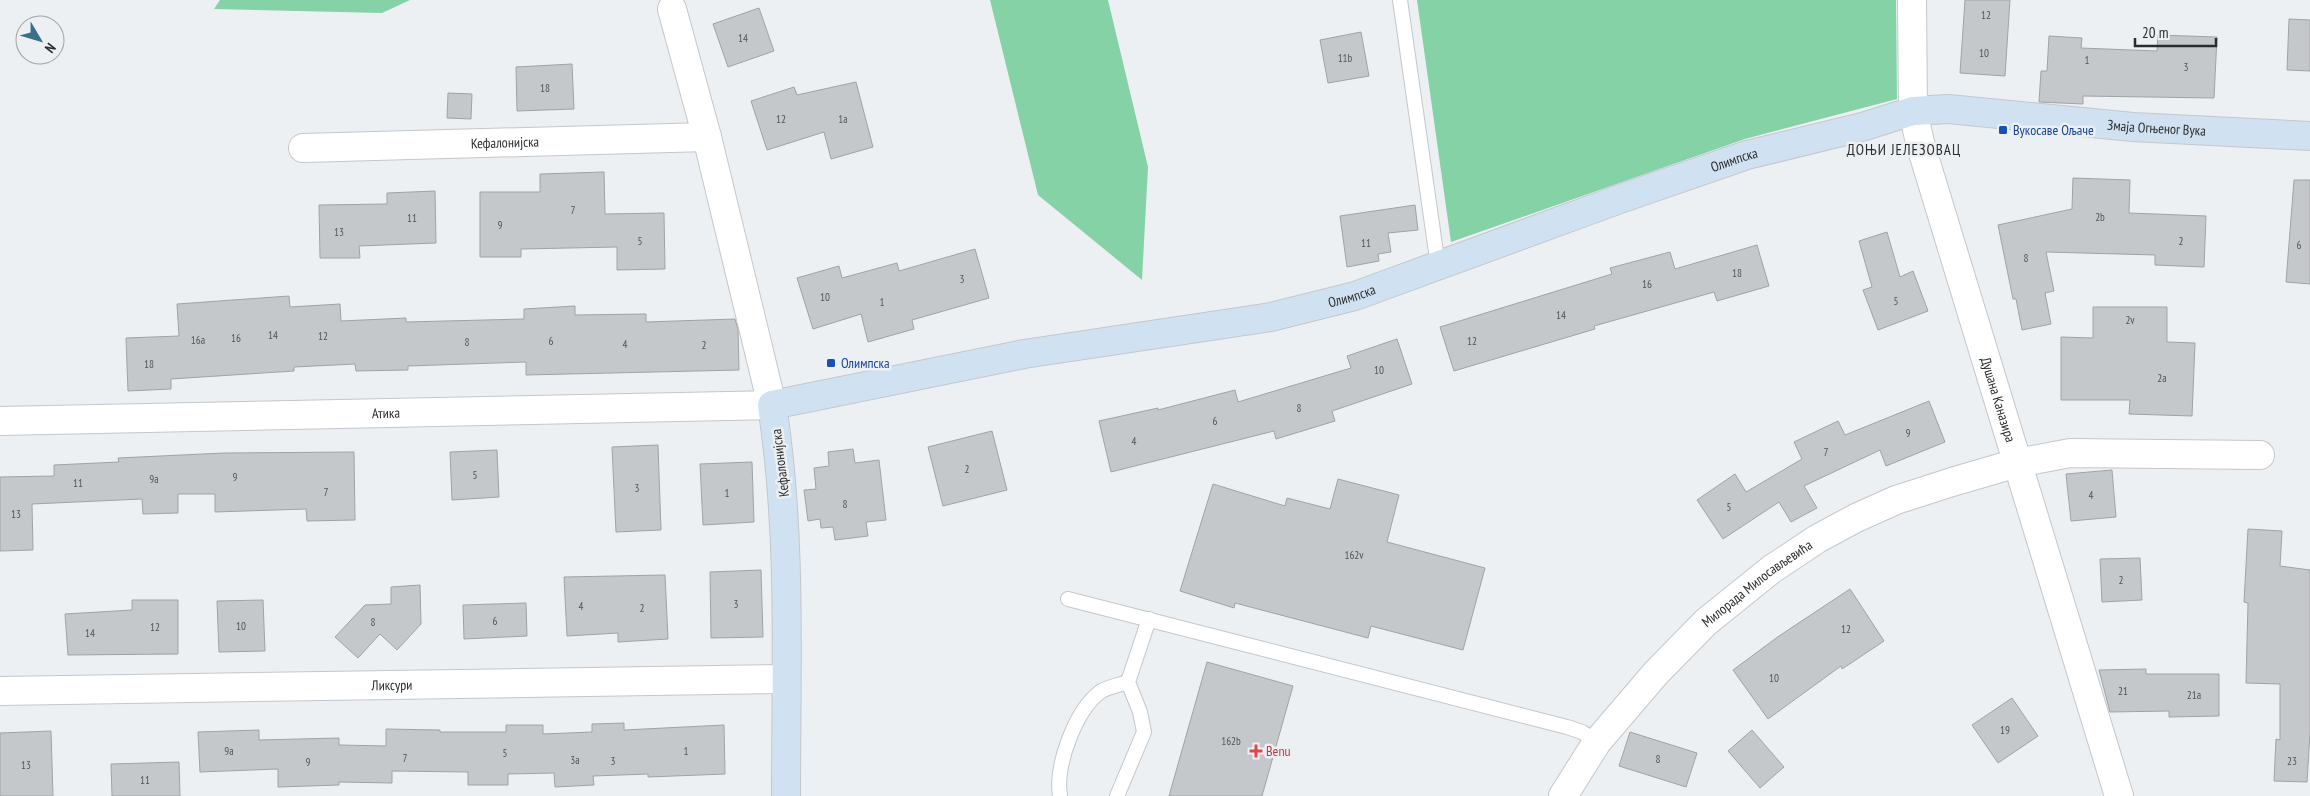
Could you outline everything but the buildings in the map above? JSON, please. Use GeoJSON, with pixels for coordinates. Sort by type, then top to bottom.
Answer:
{"type":"FeatureCollection","features":[{"type":"Feature","properties":{"kind":"street","name":"Душана Каназира"},"geometry":{"type":"LineString","coordinates":[[1912,0],[1913,111],[1920,142],[2119,796]]}},
{"type":"Feature","properties":{"kind":"street","name":"Кефалонијска"},"geometry":{"type":"LineString","coordinates":[[672,9],[707,137],[772,405],[781,461],[785,510],[786,796]]}},
{"type":"Feature","properties":{"kind":"street","name":"Змаја Огњеног Вука"},"geometry":{"type":"LineString","coordinates":[[1913,111],[1948,109],[2133,127],[2310,136]]}},
{"type":"Feature","properties":{"kind":"street","name":"Олимпска"},"geometry":{"type":"LineString","coordinates":[[772,405],[1024,354],[1272,317],[1355,296],[1617,200],[1747,155],[1862,127],[1913,111]]}},
{"type":"Feature","properties":{"kind":"street","name":"Кефалонијска"},"geometry":{"type":"LineString","coordinates":[[303,148],[707,137]]}},
{"type":"Feature","properties":{"kind":"street","name":"Атика"},"geometry":{"type":"LineString","coordinates":[[0,421],[772,405]]}},
{"type":"Feature","properties":{"kind":"street","name":"Милорада Милосављевића"},"geometry":{"type":"LineString","coordinates":[[1563,796],[1597,742],[1656,673],[1706,622],[1772,569],[1817,539],[1856,518],[1896,500],[2017,463],[2070,453],[2260,455]]}},
{"type":"Feature","properties":{"kind":"street","name":"Ликсури"},"geometry":{"type":"LineString","coordinates":[[0,691],[786,680]]}},
{"type":"Feature","properties":{"kind":"lane"},"geometry":{"type":"LineString","coordinates":[[1400,0],[1438,266]]}},
{"type":"Feature","properties":{"kind":"lane"},"geometry":{"type":"LineString","coordinates":[[1068,599],[1567,726],[1582,732],[1597,742]]}},
{"type":"Feature","properties":{"kind":"lane"},"geometry":{"type":"LineString","coordinates":[[1117,796],[1144,732],[1128,682],[1149,619]]}},
{"type":"Feature","properties":{"kind":"lane"},"geometry":{"type":"LineString","coordinates":[[1060,796],[1057,782],[1061,761],[1085,706],[1101,691],[1128,682]]}},
{"type":"Feature","properties":{"kind":"green space"},"geometry":{"type":"Polygon","coordinates":[[[220,0],[410,0],[382,13],[214,9],[220,0]]]}},
{"type":"Feature","properties":{"kind":"green space"},"geometry":{"type":"Polygon","coordinates":[[[990,0],[1108,0],[1148,167],[1142,280],[1038,195],[990,0]]]}},
{"type":"Feature","properties":{"kind":"green space"},"geometry":{"type":"Polygon","coordinates":[[[1417,0],[1896,0],[1897,99],[1745,139],[1451,242],[1417,0]]]}},
{"type":"Feature","properties":{"kind":"place","name":"Вукосаве Ољаче"},"geometry":{"type":"Point","coordinates":[2003,130]}},
{"type":"Feature","properties":{"kind":"place","name":"Олимпска"},"geometry":{"type":"Point","coordinates":[831,363]}},
{"type":"Feature","properties":{"kind":"place","name":"Benu"},"geometry":{"type":"Point","coordinates":[1256,751]}},
{"type":"Feature","properties":{"kind":"district","name":"ДОЊИ ЈЕЛЕЗОВАЦ"},"geometry":{"type":"Point","coordinates":[1904,150]}}]}
